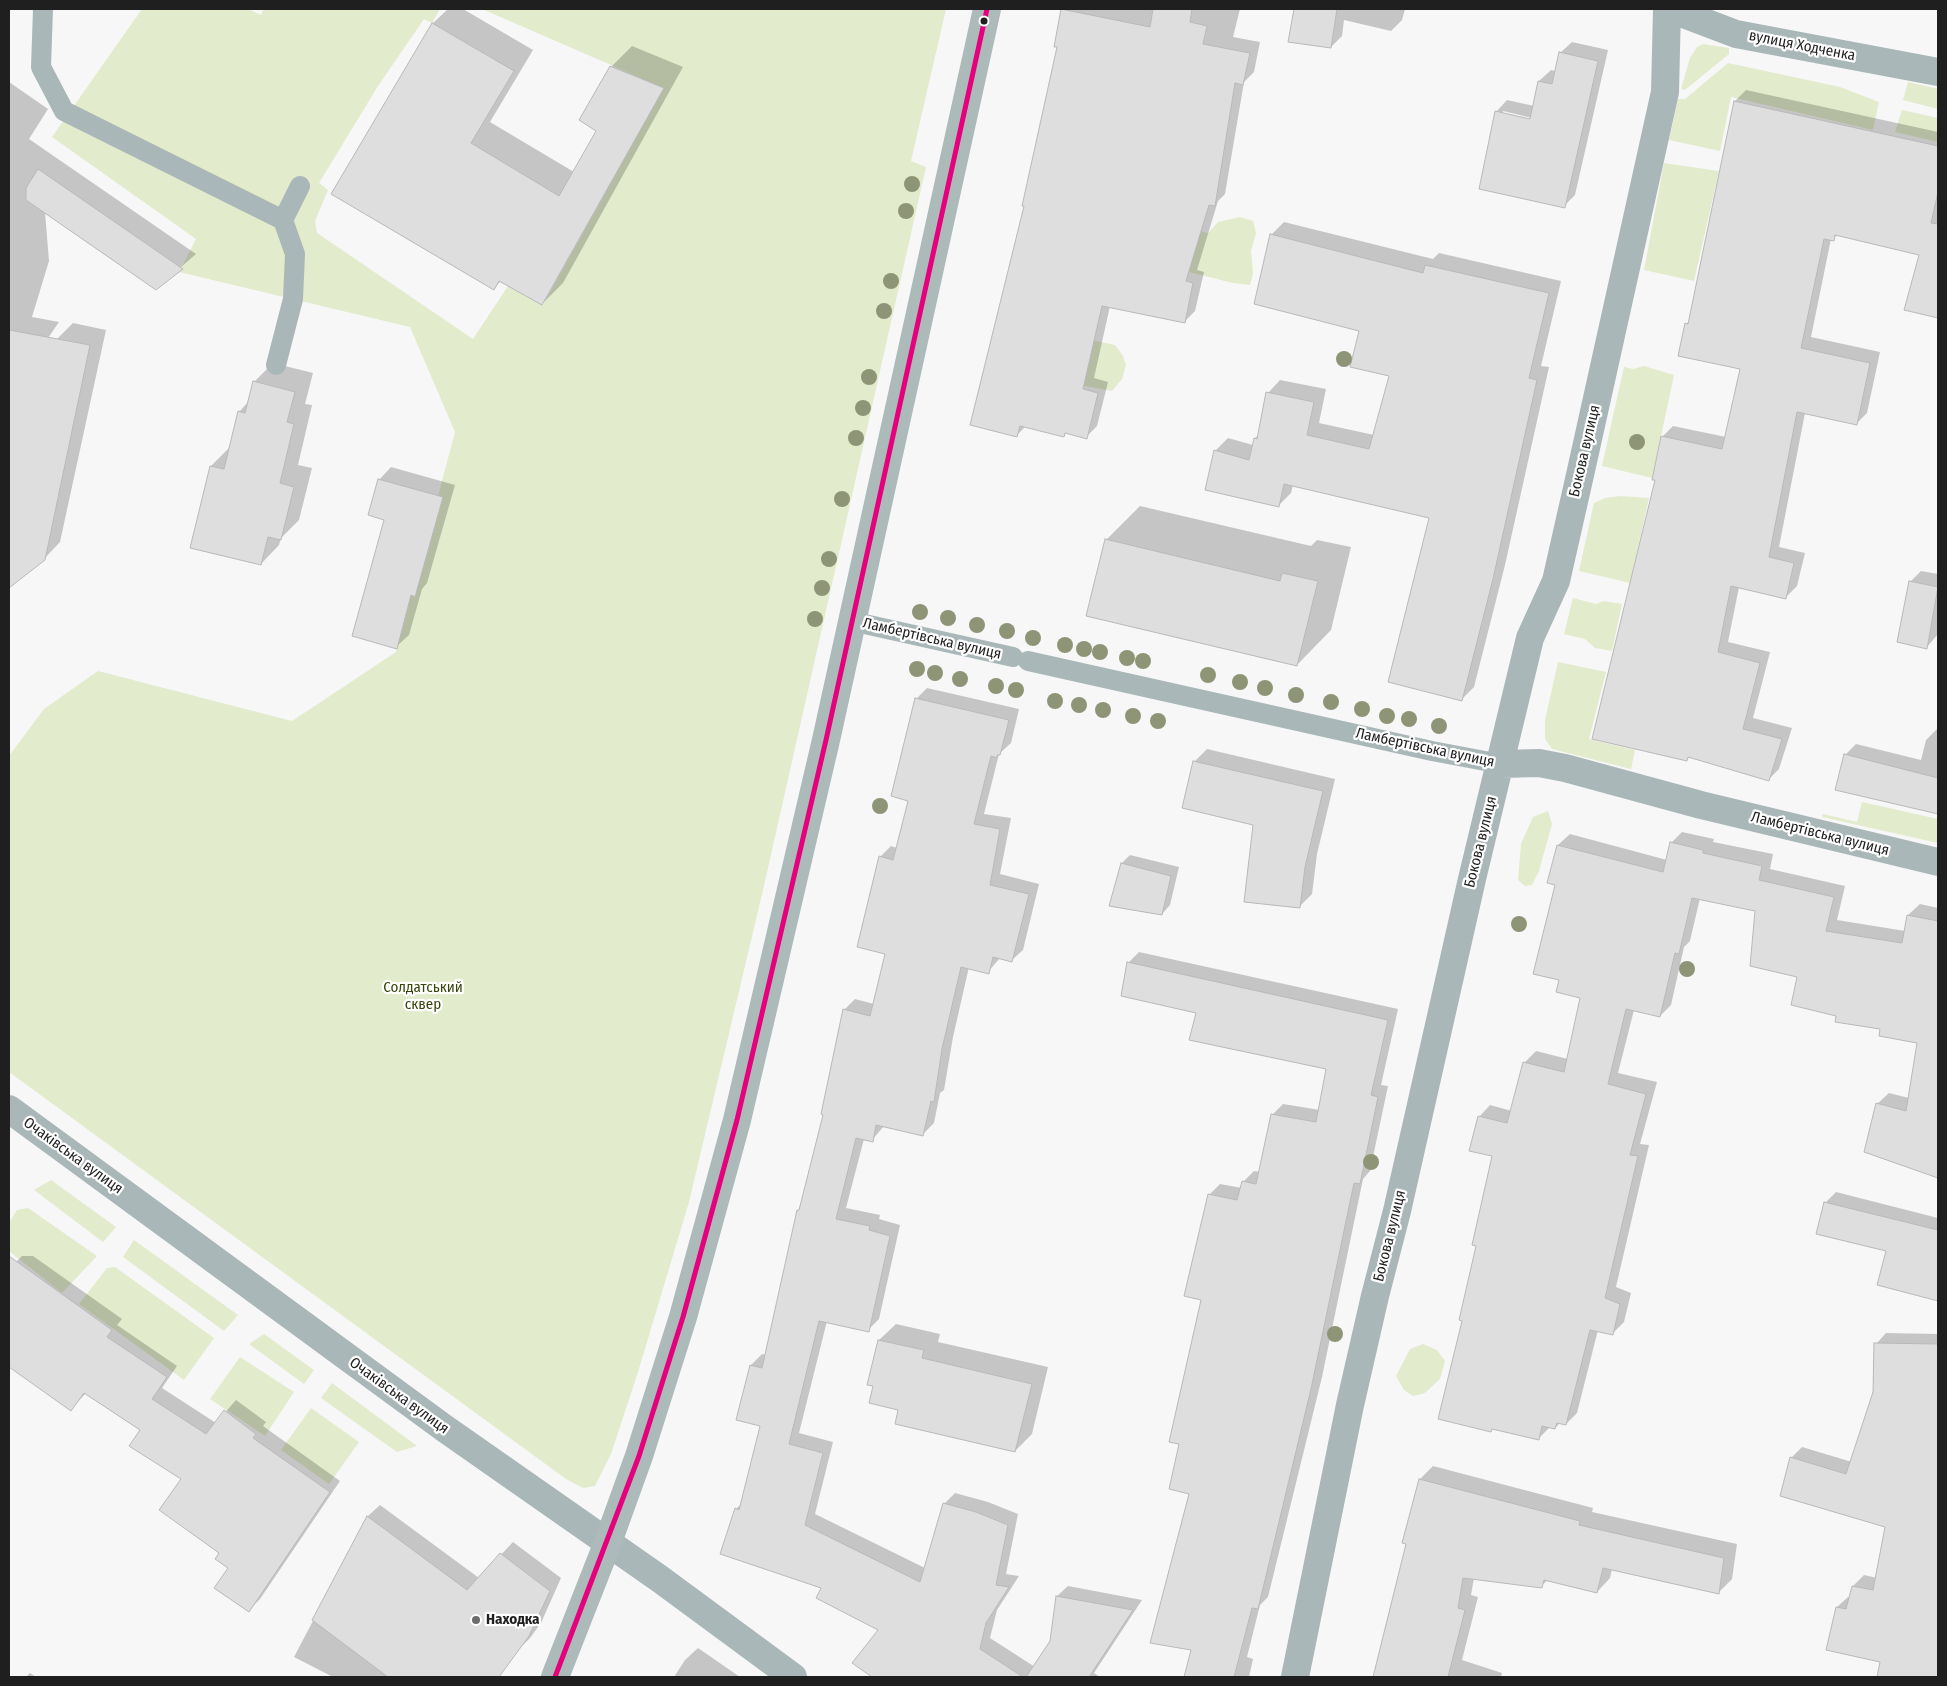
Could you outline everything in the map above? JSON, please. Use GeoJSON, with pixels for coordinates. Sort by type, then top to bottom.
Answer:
{"type":"FeatureCollection","features":[{"type":"Feature","properties":{"kind":"highway"},"geometry":{"type":"LineString","coordinates":[[554,1677],[608,1542],[639,1456],[683,1317],[737,1120],[826,740],[987,9]]}},
{"type":"Feature","properties":{"kind":"street","name":"вулиця Ходченка"},"geometry":{"type":"LineString","coordinates":[[1668,9],[1736,34],[1938,72]]}},
{"type":"Feature","properties":{"kind":"street","name":"Бокова вулиця"},"geometry":{"type":"LineString","coordinates":[[1295,1677],[1375,1296],[1397,1211],[1472,879],[1530,638],[1556,581],[1665,92],[1668,9]]}},
{"type":"Feature","properties":{"kind":"street","name":"Ламбертівська вулиця"},"geometry":{"type":"LineString","coordinates":[[1500,764],[1538,763],[1565,768],[1701,805],[1938,862]]}},
{"type":"Feature","properties":{"kind":"street","name":"Очаківська вулиця"},"geometry":{"type":"LineString","coordinates":[[9,1110],[444,1428],[608,1542],[793,1677]]}},
{"type":"Feature","properties":{"kind":"lane"},"geometry":{"type":"LineString","coordinates":[[43,9],[41,67],[64,111],[283,220],[295,254],[293,299],[276,365]]}},
{"type":"Feature","properties":{"kind":"lane"},"geometry":{"type":"LineString","coordinates":[[283,220],[300,186]]}},
{"type":"Feature","properties":{"kind":"lane","name":"Ламбертівська вулиця"},"geometry":{"type":"LineString","coordinates":[[851,621],[1414,747],[1500,764]]}},
{"type":"Feature","properties":{"kind":"green space","name":"Солдатський сквер"},"geometry":{"type":"Polygon","coordinates":[[[142,9],[248,9],[261,15],[264,9],[440,9],[432,23],[424,19],[378,86],[319,183],[328,190],[315,221],[317,233],[473,339],[508,286],[543,305],[664,88],[482,9],[946,9],[911,161],[926,167],[763,890],[689,1202],[638,1372],[611,1454],[595,1486],[583,1488],[566,1479],[9,1072],[9,756],[44,709],[98,671],[292,721],[396,652],[411,595],[415,596],[443,498],[438,496],[455,432],[410,327],[179,272],[196,239],[52,137],[142,9]]]}},
{"type":"Feature","properties":{"kind":"green space"},"geometry":{"type":"Polygon","coordinates":[[[1703,44],[1729,48],[1729,54],[1685,90],[1681,89],[1690,58],[1697,47],[1703,44]]]}},
{"type":"Feature","properties":{"kind":"green space"},"geometry":{"type":"Polygon","coordinates":[[[1728,63],[1840,87],[1879,102],[1873,130],[1731,97],[1720,151],[1669,140],[1678,99],[1685,99],[1728,63]]]}},
{"type":"Feature","properties":{"kind":"green space"},"geometry":{"type":"Polygon","coordinates":[[[1908,82],[1938,89],[1938,109],[1903,100],[1908,82]]]}},
{"type":"Feature","properties":{"kind":"green space"},"geometry":{"type":"Polygon","coordinates":[[[1902,110],[1938,118],[1938,142],[1895,132],[1902,110]]]}},
{"type":"Feature","properties":{"kind":"green space"},"geometry":{"type":"Polygon","coordinates":[[[1664,163],[1719,171],[1694,281],[1644,270],[1664,163]]]}},
{"type":"Feature","properties":{"kind":"green space"},"geometry":{"type":"Polygon","coordinates":[[[1240,217],[1253,221],[1256,233],[1251,251],[1253,274],[1250,285],[1233,283],[1185,271],[1193,229],[1208,233],[1218,222],[1240,217]]]}},
{"type":"Feature","properties":{"kind":"green space"},"geometry":{"type":"Polygon","coordinates":[[[1082,338],[1115,345],[1123,356],[1126,365],[1122,379],[1112,391],[1033,376],[1082,338]]]}},
{"type":"Feature","properties":{"kind":"green space"},"geometry":{"type":"Polygon","coordinates":[[[1644,366],[1674,375],[1652,478],[1602,466],[1624,367],[1633,369],[1644,366]]]}},
{"type":"Feature","properties":{"kind":"green space"},"geometry":{"type":"Polygon","coordinates":[[[1620,496],[1649,498],[1630,583],[1579,571],[1594,503],[1605,498],[1620,496]]]}},
{"type":"Feature","properties":{"kind":"green space"},"geometry":{"type":"Polygon","coordinates":[[[1573,598],[1596,604],[1604,601],[1622,604],[1612,651],[1595,648],[1585,639],[1564,634],[1573,598]]]}},
{"type":"Feature","properties":{"kind":"green space"},"geometry":{"type":"Polygon","coordinates":[[[1558,662],[1606,672],[1589,739],[1635,750],[1631,769],[1552,749],[1545,739],[1545,720],[1558,662]]]}},
{"type":"Feature","properties":{"kind":"green space"},"geometry":{"type":"Polygon","coordinates":[[[1862,802],[1938,819],[1938,843],[1822,817],[1823,814],[1857,822],[1862,802]]]}},
{"type":"Feature","properties":{"kind":"green space"},"geometry":{"type":"Polygon","coordinates":[[[1548,811],[1552,824],[1539,871],[1532,885],[1525,886],[1518,880],[1521,844],[1533,817],[1548,811]]]}},
{"type":"Feature","properties":{"kind":"green space"},"geometry":{"type":"Polygon","coordinates":[[[51,1180],[116,1227],[103,1242],[34,1190],[51,1180]]]}},
{"type":"Feature","properties":{"kind":"green space"},"geometry":{"type":"Polygon","coordinates":[[[28,1208],[97,1256],[62,1293],[9,1251],[9,1223],[17,1210],[28,1208]]]}},
{"type":"Feature","properties":{"kind":"green space"},"geometry":{"type":"Polygon","coordinates":[[[134,1240],[238,1315],[224,1331],[123,1257],[134,1240]]]}},
{"type":"Feature","properties":{"kind":"green space"},"geometry":{"type":"Polygon","coordinates":[[[115,1267],[214,1338],[184,1380],[79,1304],[107,1268],[115,1267]]]}},
{"type":"Feature","properties":{"kind":"green space"},"geometry":{"type":"Polygon","coordinates":[[[264,1334],[314,1370],[304,1384],[249,1344],[264,1334]]]}},
{"type":"Feature","properties":{"kind":"green space"},"geometry":{"type":"Polygon","coordinates":[[[1423,1344],[1437,1350],[1445,1361],[1440,1379],[1425,1393],[1413,1396],[1404,1390],[1396,1376],[1410,1349],[1423,1344]]]}},
{"type":"Feature","properties":{"kind":"green space"},"geometry":{"type":"Polygon","coordinates":[[[240,1357],[294,1392],[265,1436],[210,1399],[240,1357]]]}},
{"type":"Feature","properties":{"kind":"green space"},"geometry":{"type":"Polygon","coordinates":[[[332,1383],[417,1446],[397,1452],[321,1398],[332,1383]]]}},
{"type":"Feature","properties":{"kind":"green space"},"geometry":{"type":"Polygon","coordinates":[[[311,1408],[359,1442],[329,1484],[281,1450],[311,1408]]]}},
{"type":"Feature","properties":{"kind":"building"},"geometry":{"type":"Polygon","coordinates":[[[1061,9],[1150,27],[1153,9],[1192,9],[1190,22],[1207,26],[1203,44],[1250,53],[1243,85],[1235,83],[1215,206],[1209,205],[1186,281],[1193,283],[1185,323],[1102,306],[1083,389],[1098,393],[1087,439],[1065,433],[1064,437],[1020,426],[1017,437],[970,425],[1024,206],[1022,206],[1057,47],[1054,47],[1061,9]]]}},
{"type":"Feature","properties":{"kind":"building"},"geometry":{"type":"Polygon","coordinates":[[[1294,9],[1337,9],[1331,48],[1288,42],[1294,9]]]}},
{"type":"Feature","properties":{"kind":"building"},"geometry":{"type":"Polygon","coordinates":[[[432,23],[514,71],[471,143],[559,196],[596,131],[579,120],[610,66],[664,88],[542,305],[499,281],[494,290],[331,194],[432,23]]]}},
{"type":"Feature","properties":{"kind":"building"},"geometry":{"type":"Polygon","coordinates":[[[1559,52],[1598,61],[1565,208],[1479,189],[1495,111],[1530,119],[1538,81],[1552,84],[1559,52]]]}},
{"type":"Feature","properties":{"kind":"building"},"geometry":{"type":"Polygon","coordinates":[[[1734,101],[1938,146],[1938,192],[1931,223],[1938,224],[1938,318],[1904,310],[1919,255],[1835,235],[1834,241],[1824,239],[1801,348],[1870,363],[1857,425],[1797,412],[1769,557],[1794,563],[1786,599],[1731,586],[1718,652],[1760,663],[1743,729],[1782,739],[1769,781],[1688,757],[1687,761],[1592,739],[1655,480],[1652,480],[1661,436],[1722,449],[1740,369],[1678,356],[1685,323],[1688,324],[1734,101]]]}},
{"type":"Feature","properties":{"kind":"building"},"geometry":{"type":"Polygon","coordinates":[[[38,169],[183,269],[156,290],[26,200],[26,188],[38,169]]]}},
{"type":"Feature","properties":{"kind":"building"},"geometry":{"type":"Polygon","coordinates":[[[1270,234],[1423,273],[1425,265],[1549,293],[1529,378],[1537,380],[1493,579],[1462,701],[1388,682],[1429,518],[1284,484],[1279,507],[1205,490],[1214,450],[1249,460],[1254,438],[1257,439],[1266,392],[1314,402],[1307,435],[1369,449],[1389,376],[1350,367],[1359,331],[1254,304],[1270,234]]]}},
{"type":"Feature","properties":{"kind":"building"},"geometry":{"type":"Polygon","coordinates":[[[9,330],[90,345],[45,560],[9,588],[9,330]]]}},
{"type":"Feature","properties":{"kind":"building"},"geometry":{"type":"Polygon","coordinates":[[[253,381],[295,392],[287,422],[294,424],[280,483],[294,487],[281,540],[268,537],[261,565],[190,548],[210,466],[224,469],[238,411],[245,413],[253,381]]]}},
{"type":"Feature","properties":{"kind":"building"},"geometry":{"type":"Polygon","coordinates":[[[378,479],[443,497],[415,597],[411,595],[397,649],[352,636],[384,520],[368,515],[378,479]]]}},
{"type":"Feature","properties":{"kind":"building"},"geometry":{"type":"Polygon","coordinates":[[[1105,539],[1280,581],[1282,573],[1318,581],[1297,666],[1086,616],[1105,539]]]}},
{"type":"Feature","properties":{"kind":"building"},"geometry":{"type":"Polygon","coordinates":[[[1909,581],[1938,587],[1927,649],[1897,642],[1909,581]]]}},
{"type":"Feature","properties":{"kind":"building"},"geometry":{"type":"Polygon","coordinates":[[[915,698],[1009,720],[1000,755],[997,755],[997,758],[991,756],[974,824],[1000,829],[990,885],[1029,894],[1012,962],[993,957],[989,974],[961,967],[942,1049],[934,1102],[931,1101],[923,1136],[876,1125],[873,1142],[856,1138],[836,1219],[870,1226],[869,1230],[890,1236],[869,1332],[819,1321],[789,1444],[823,1453],[805,1525],[920,1582],[943,1503],[976,1512],[1008,1525],[996,1585],[1009,1587],[986,1623],[980,1649],[1023,1677],[872,1677],[852,1663],[878,1630],[816,1598],[821,1588],[720,1554],[735,1508],[739,1510],[760,1426],[736,1420],[750,1365],[762,1368],[797,1210],[799,1210],[823,1115],[821,1114],[843,1009],[870,1016],[885,954],[857,947],[879,856],[893,860],[908,801],[891,796],[915,698]]]}},
{"type":"Feature","properties":{"kind":"building"},"geometry":{"type":"Polygon","coordinates":[[[1844,754],[1938,778],[1938,814],[1835,790],[1844,754]]]}},
{"type":"Feature","properties":{"kind":"building"},"geometry":{"type":"Polygon","coordinates":[[[1193,761],[1323,791],[1305,867],[1300,908],[1244,902],[1253,825],[1182,808],[1193,761]]]}},
{"type":"Feature","properties":{"kind":"building"},"geometry":{"type":"Polygon","coordinates":[[[1670,842],[1703,850],[1703,853],[1762,866],[1759,880],[1834,897],[1826,931],[1902,943],[1907,915],[1938,921],[1938,1178],[1864,1152],[1876,1103],[1906,1111],[1917,1043],[1879,1036],[1880,1029],[1835,1022],[1836,1016],[1791,1005],[1797,977],[1750,966],[1755,911],[1692,898],[1679,954],[1675,953],[1660,1017],[1626,1009],[1608,1084],[1646,1094],[1630,1155],[1638,1156],[1605,1298],[1620,1304],[1613,1335],[1590,1330],[1566,1425],[1557,1423],[1555,1429],[1542,1426],[1539,1440],[1492,1429],[1491,1432],[1438,1419],[1462,1321],[1459,1320],[1476,1246],[1472,1245],[1492,1156],[1469,1151],[1478,1116],[1507,1123],[1523,1062],[1564,1072],[1580,998],[1556,992],[1559,980],[1533,974],[1555,885],[1547,883],[1557,845],[1663,872],[1670,842]]]}},
{"type":"Feature","properties":{"kind":"building"},"geometry":{"type":"Polygon","coordinates":[[[1121,863],[1171,876],[1162,915],[1109,906],[1121,863]]]}},
{"type":"Feature","properties":{"kind":"building"},"geometry":{"type":"Polygon","coordinates":[[[1127,962],[1388,1020],[1371,1095],[1378,1097],[1360,1184],[1354,1183],[1311,1389],[1258,1609],[1252,1608],[1234,1677],[1184,1677],[1191,1650],[1150,1643],[1189,1494],[1169,1489],[1179,1444],[1169,1442],[1201,1300],[1184,1296],[1208,1194],[1237,1200],[1242,1181],[1256,1184],[1271,1114],[1316,1122],[1326,1069],[1189,1040],[1196,1013],[1121,996],[1127,962]]]}},
{"type":"Feature","properties":{"kind":"building"},"geometry":{"type":"Polygon","coordinates":[[[1824,1202],[1938,1230],[1938,1301],[1877,1285],[1886,1251],[1816,1234],[1824,1202]]]}},
{"type":"Feature","properties":{"kind":"building"},"geometry":{"type":"Polygon","coordinates":[[[9,1256],[112,1330],[107,1337],[167,1377],[152,1399],[206,1434],[224,1410],[256,1434],[253,1438],[330,1492],[249,1612],[214,1588],[228,1568],[215,1559],[219,1553],[159,1510],[181,1479],[129,1446],[140,1430],[84,1393],[71,1411],[9,1367],[9,1256]]]}},
{"type":"Feature","properties":{"kind":"building"},"geometry":{"type":"Polygon","coordinates":[[[878,1340],[924,1350],[922,1358],[1032,1384],[1015,1452],[895,1424],[898,1410],[869,1403],[873,1386],[867,1385],[878,1340]]]}},
{"type":"Feature","properties":{"kind":"building"},"geometry":{"type":"Polygon","coordinates":[[[1874,1343],[1938,1344],[1938,1677],[1877,1677],[1880,1662],[1826,1650],[1836,1607],[1846,1609],[1852,1586],[1873,1590],[1885,1527],[1780,1496],[1790,1457],[1846,1474],[1873,1392],[1874,1343]]]}},
{"type":"Feature","properties":{"kind":"building"},"geometry":{"type":"Polygon","coordinates":[[[1419,1479],[1580,1521],[1579,1525],[1724,1558],[1719,1594],[1603,1568],[1597,1593],[1544,1580],[1542,1588],[1463,1578],[1458,1608],[1465,1610],[1448,1677],[1373,1677],[1406,1544],[1402,1543],[1419,1479]]]}},
{"type":"Feature","properties":{"kind":"building"},"geometry":{"type":"Polygon","coordinates":[[[367,1516],[467,1590],[500,1553],[550,1591],[529,1636],[499,1677],[388,1677],[312,1620],[367,1516]]]}},
{"type":"Feature","properties":{"kind":"building"},"geometry":{"type":"Polygon","coordinates":[[[1056,1596],[1133,1610],[1089,1677],[1026,1677],[1050,1641],[1056,1596]]]}},
{"type":"Feature","properties":{"kind":"transit line"},"geometry":{"type":"LineString","coordinates":[[555,1677],[639,1456],[683,1317],[737,1120],[826,740],[987,9]]}},
{"type":"Feature","properties":{"kind":"place","name":"Находка"},"geometry":{"type":"Point","coordinates":[476,1620]}}]}
